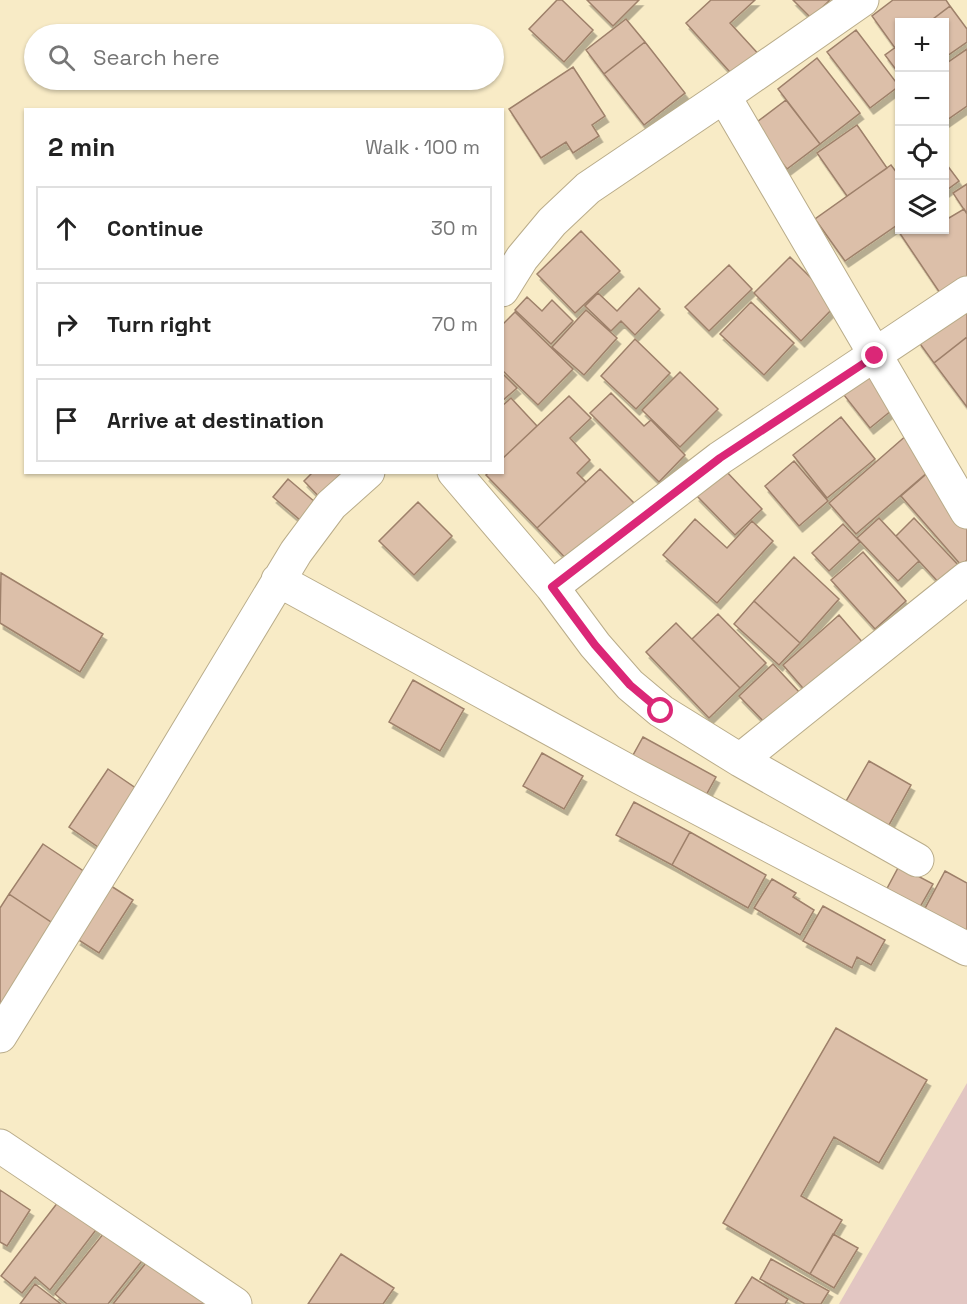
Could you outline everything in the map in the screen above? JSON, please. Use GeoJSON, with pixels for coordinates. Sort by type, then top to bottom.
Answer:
{"type":"FeatureCollection","features":[{"type":"Feature","properties":{"kind":"street"},"geometry":{"type":"LineString","coordinates":[[504,287],[522,258],[552,222],[588,188],[861,0]]}},
{"type":"Feature","properties":{"kind":"street"},"geometry":{"type":"LineString","coordinates":[[724,96],[967,512]]}},
{"type":"Feature","properties":{"kind":"street"},"geometry":{"type":"LineString","coordinates":[[552,587],[720,458],[967,293]]}},
{"type":"Feature","properties":{"kind":"street"},"geometry":{"type":"LineString","coordinates":[[0,1036],[296,552],[331,505],[366,474]]}},
{"type":"Feature","properties":{"kind":"street"},"geometry":{"type":"LineString","coordinates":[[456,474],[552,587],[595,645],[630,685],[661,711],[740,760],[917,860]]}},
{"type":"Feature","properties":{"kind":"street"},"geometry":{"type":"LineString","coordinates":[[740,760],[967,578]]}},
{"type":"Feature","properties":{"kind":"street"},"geometry":{"type":"LineString","coordinates":[[278,580],[639,777],[967,949]]}},
{"type":"Feature","properties":{"kind":"street"},"geometry":{"type":"LineString","coordinates":[[0,1146],[235,1304]]}},
{"type":"Feature","properties":{"kind":"shaded area"},"geometry":{"type":"Polygon","coordinates":[[[967,1083],[967,1304],[839,1304],[967,1083]]]}},
{"type":"Feature","properties":{"kind":"building"},"geometry":{"type":"Polygon","coordinates":[[[557,0],[562,0],[593,30],[564,62],[529,29],[557,0]]]}},
{"type":"Feature","properties":{"kind":"building"},"geometry":{"type":"Polygon","coordinates":[[[587,0],[639,0],[613,26],[587,0]]]}},
{"type":"Feature","properties":{"kind":"building"},"geometry":{"type":"Polygon","coordinates":[[[711,0],[755,0],[730,23],[763,59],[738,81],[686,23],[711,0]]]}},
{"type":"Feature","properties":{"kind":"building"},"geometry":{"type":"Polygon","coordinates":[[[793,0],[830,0],[811,18],[793,0]]]}},
{"type":"Feature","properties":{"kind":"building"},"geometry":{"type":"Polygon","coordinates":[[[893,0],[946,0],[950,6],[934,18],[895,18],[895,48],[872,16],[893,0]]]}},
{"type":"Feature","properties":{"kind":"building"},"geometry":{"type":"Polygon","coordinates":[[[950,6],[967,29],[967,42],[949,55],[949,18],[934,18],[950,6]]]}},
{"type":"Feature","properties":{"kind":"building"},"geometry":{"type":"Polygon","coordinates":[[[626,19],[645,42],[604,74],[586,50],[626,19]]]}},
{"type":"Feature","properties":{"kind":"building"},"geometry":{"type":"Polygon","coordinates":[[[856,30],[895,81],[895,89],[870,108],[827,52],[856,30]]]}},
{"type":"Feature","properties":{"kind":"building"},"geometry":{"type":"Polygon","coordinates":[[[645,42],[685,93],[644,125],[604,74],[645,42]]]}},
{"type":"Feature","properties":{"kind":"building"},"geometry":{"type":"Polygon","coordinates":[[[895,48],[895,68],[885,55],[895,48]]]}},
{"type":"Feature","properties":{"kind":"building"},"geometry":{"type":"Polygon","coordinates":[[[967,49],[967,106],[949,119],[949,72],[949,62],[967,49]]]}},
{"type":"Feature","properties":{"kind":"building"},"geometry":{"type":"Polygon","coordinates":[[[817,58],[860,113],[820,144],[778,89],[817,58]]]}},
{"type":"Feature","properties":{"kind":"building"},"geometry":{"type":"Polygon","coordinates":[[[573,67],[605,116],[592,125],[599,136],[573,153],[566,142],[541,158],[509,109],[573,67]]]}},
{"type":"Feature","properties":{"kind":"building"},"geometry":{"type":"Polygon","coordinates":[[[786,100],[820,144],[787,169],[753,125],[786,100]]]}},
{"type":"Feature","properties":{"kind":"building"},"geometry":{"type":"Polygon","coordinates":[[[857,125],[887,168],[847,196],[817,153],[857,125]]]}},
{"type":"Feature","properties":{"kind":"building"},"geometry":{"type":"Polygon","coordinates":[[[891,165],[895,170],[895,226],[845,261],[815,219],[891,165]]]}},
{"type":"Feature","properties":{"kind":"building"},"geometry":{"type":"Polygon","coordinates":[[[949,168],[959,181],[949,188],[949,168]]]}},
{"type":"Feature","properties":{"kind":"building"},"geometry":{"type":"Polygon","coordinates":[[[967,184],[967,214],[953,193],[967,184]]]}},
{"type":"Feature","properties":{"kind":"building"},"geometry":{"type":"Polygon","coordinates":[[[964,209],[967,214],[967,284],[944,299],[900,234],[949,234],[949,218],[964,209]]]}},
{"type":"Feature","properties":{"kind":"building"},"geometry":{"type":"Polygon","coordinates":[[[581,231],[620,271],[575,313],[537,274],[581,231]]]}},
{"type":"Feature","properties":{"kind":"building"},"geometry":{"type":"Polygon","coordinates":[[[790,257],[837,304],[801,341],[754,293],[790,257]]]}},
{"type":"Feature","properties":{"kind":"building"},"geometry":{"type":"Polygon","coordinates":[[[729,265],[752,289],[709,331],[685,307],[729,265]]]}},
{"type":"Feature","properties":{"kind":"building"},"geometry":{"type":"Polygon","coordinates":[[[639,288],[660,309],[635,335],[621,321],[611,331],[585,306],[598,293],[617,311],[639,288]]]}},
{"type":"Feature","properties":{"kind":"building"},"geometry":{"type":"Polygon","coordinates":[[[527,297],[542,311],[552,300],[573,321],[551,344],[515,310],[527,297]]]}},
{"type":"Feature","properties":{"kind":"building"},"geometry":{"type":"Polygon","coordinates":[[[751,302],[794,343],[764,375],[720,334],[751,302]]]}},
{"type":"Feature","properties":{"kind":"building"},"geometry":{"type":"Polygon","coordinates":[[[967,304],[967,337],[934,363],[918,341],[967,304]]]}},
{"type":"Feature","properties":{"kind":"building"},"geometry":{"type":"Polygon","coordinates":[[[586,310],[617,338],[584,375],[552,347],[586,310]]]}},
{"type":"Feature","properties":{"kind":"building"},"geometry":{"type":"Polygon","coordinates":[[[515,312],[573,369],[538,405],[504,372],[504,323],[515,312]]]}},
{"type":"Feature","properties":{"kind":"building"},"geometry":{"type":"Polygon","coordinates":[[[967,337],[967,407],[934,363],[967,337]]]}},
{"type":"Feature","properties":{"kind":"building"},"geometry":{"type":"Polygon","coordinates":[[[635,339],[670,373],[636,409],[601,376],[635,339]]]}},
{"type":"Feature","properties":{"kind":"building"},"geometry":{"type":"Polygon","coordinates":[[[680,372],[718,409],[680,447],[642,410],[680,372]]]}},
{"type":"Feature","properties":{"kind":"building"},"geometry":{"type":"Polygon","coordinates":[[[872,374],[897,406],[870,428],[844,395],[872,374]]]}},
{"type":"Feature","properties":{"kind":"building"},"geometry":{"type":"Polygon","coordinates":[[[504,375],[517,388],[504,399],[504,375]]]}},
{"type":"Feature","properties":{"kind":"building"},"geometry":{"type":"Polygon","coordinates":[[[611,393],[644,426],[651,420],[685,455],[659,482],[590,413],[611,393]]]}},
{"type":"Feature","properties":{"kind":"building"},"geometry":{"type":"Polygon","coordinates":[[[569,396],[591,418],[570,438],[590,460],[577,473],[586,482],[537,528],[486,475],[504,474],[504,457],[569,396]]]}},
{"type":"Feature","properties":{"kind":"building"},"geometry":{"type":"Polygon","coordinates":[[[511,398],[537,426],[504,457],[504,404],[511,398]]]}},
{"type":"Feature","properties":{"kind":"building"},"geometry":{"type":"Polygon","coordinates":[[[841,417],[875,459],[827,498],[793,455],[841,417]]]}},
{"type":"Feature","properties":{"kind":"building"},"geometry":{"type":"Polygon","coordinates":[[[908,434],[936,465],[856,534],[829,503],[908,434]]]}},
{"type":"Feature","properties":{"kind":"building"},"geometry":{"type":"Polygon","coordinates":[[[794,461],[828,501],[799,526],[765,486],[794,461]]]}},
{"type":"Feature","properties":{"kind":"building"},"geometry":{"type":"Polygon","coordinates":[[[600,469],[636,505],[572,565],[537,528],[600,469]]]}},
{"type":"Feature","properties":{"kind":"building"},"geometry":{"type":"Polygon","coordinates":[[[724,469],[762,509],[735,535],[696,495],[724,469]]]}},
{"type":"Feature","properties":{"kind":"building"},"geometry":{"type":"Polygon","coordinates":[[[931,470],[967,527],[967,560],[961,565],[901,496],[931,470]]]}},
{"type":"Feature","properties":{"kind":"building"},"geometry":{"type":"Polygon","coordinates":[[[311,474],[354,474],[324,502],[304,481],[311,474]]]}},
{"type":"Feature","properties":{"kind":"building"},"geometry":{"type":"Polygon","coordinates":[[[288,479],[315,502],[300,520],[273,497],[288,479]]]}},
{"type":"Feature","properties":{"kind":"building"},"geometry":{"type":"Polygon","coordinates":[[[418,502],[452,536],[414,575],[379,541],[418,502]]]}},
{"type":"Feature","properties":{"kind":"building"},"geometry":{"type":"Polygon","coordinates":[[[879,518],[919,561],[898,581],[857,538],[879,518]]]}},
{"type":"Feature","properties":{"kind":"building"},"geometry":{"type":"Polygon","coordinates":[[[914,518],[960,567],[941,585],[896,536],[914,518]]]}},
{"type":"Feature","properties":{"kind":"building"},"geometry":{"type":"Polygon","coordinates":[[[695,519],[727,548],[752,521],[773,541],[717,603],[663,555],[695,519]]]}},
{"type":"Feature","properties":{"kind":"building"},"geometry":{"type":"Polygon","coordinates":[[[843,524],[860,542],[829,571],[812,553],[843,524]]]}},
{"type":"Feature","properties":{"kind":"building"},"geometry":{"type":"Polygon","coordinates":[[[863,552],[906,601],[875,629],[831,580],[863,552]]]}},
{"type":"Feature","properties":{"kind":"building"},"geometry":{"type":"Polygon","coordinates":[[[794,557],[839,599],[800,643],[754,601],[794,557]]]}},
{"type":"Feature","properties":{"kind":"building"},"geometry":{"type":"Polygon","coordinates":[[[1,573],[103,634],[80,672],[0,623],[1,573]]]}},
{"type":"Feature","properties":{"kind":"building"},"geometry":{"type":"Polygon","coordinates":[[[754,601],[800,643],[779,665],[734,624],[754,601]]]}},
{"type":"Feature","properties":{"kind":"building"},"geometry":{"type":"Polygon","coordinates":[[[718,614],[766,663],[740,688],[692,639],[718,614]]]}},
{"type":"Feature","properties":{"kind":"building"},"geometry":{"type":"Polygon","coordinates":[[[839,615],[864,644],[808,694],[783,665],[839,615]]]}},
{"type":"Feature","properties":{"kind":"building"},"geometry":{"type":"Polygon","coordinates":[[[676,623],[740,688],[709,718],[646,652],[676,623]]]}},
{"type":"Feature","properties":{"kind":"building"},"geometry":{"type":"Polygon","coordinates":[[[773,664],[800,693],[766,724],[739,696],[773,664]]]}},
{"type":"Feature","properties":{"kind":"building"},"geometry":{"type":"Polygon","coordinates":[[[413,680],[464,709],[440,751],[389,722],[413,680]]]}},
{"type":"Feature","properties":{"kind":"building"},"geometry":{"type":"Polygon","coordinates":[[[643,737],[716,777],[700,806],[627,766],[643,737]]]}},
{"type":"Feature","properties":{"kind":"building"},"geometry":{"type":"Polygon","coordinates":[[[542,753],[583,776],[564,809],[523,786],[542,753]]]}},
{"type":"Feature","properties":{"kind":"building"},"geometry":{"type":"Polygon","coordinates":[[[869,761],[911,785],[884,834],[841,810],[869,761]]]}},
{"type":"Feature","properties":{"kind":"building"},"geometry":{"type":"Polygon","coordinates":[[[108,769],[140,791],[101,849],[69,827],[108,769]]]}},
{"type":"Feature","properties":{"kind":"building"},"geometry":{"type":"Polygon","coordinates":[[[634,802],[690,832],[672,865],[616,835],[634,802]]]}},
{"type":"Feature","properties":{"kind":"building"},"geometry":{"type":"Polygon","coordinates":[[[690,832],[766,875],[748,908],[672,865],[690,832]]]}},
{"type":"Feature","properties":{"kind":"building"},"geometry":{"type":"Polygon","coordinates":[[[43,844],[91,876],[57,926],[9,894],[43,844]]]}},
{"type":"Feature","properties":{"kind":"building"},"geometry":{"type":"Polygon","coordinates":[[[899,866],[933,884],[916,914],[883,896],[899,866]]]}},
{"type":"Feature","properties":{"kind":"building"},"geometry":{"type":"Polygon","coordinates":[[[945,871],[967,883],[967,939],[922,914],[945,871]]]}},
{"type":"Feature","properties":{"kind":"building"},"geometry":{"type":"Polygon","coordinates":[[[772,879],[796,893],[793,897],[814,910],[800,935],[754,908],[772,879]]]}},
{"type":"Feature","properties":{"kind":"building"},"geometry":{"type":"Polygon","coordinates":[[[111,886],[133,900],[99,953],[77,939],[111,886]]]}},
{"type":"Feature","properties":{"kind":"building"},"geometry":{"type":"Polygon","coordinates":[[[9,894],[57,926],[0,1012],[0,908],[9,894]]]}},
{"type":"Feature","properties":{"kind":"building"},"geometry":{"type":"Polygon","coordinates":[[[823,906],[885,940],[871,965],[857,957],[852,968],[803,941],[823,906]]]}},
{"type":"Feature","properties":{"kind":"building"},"geometry":{"type":"Polygon","coordinates":[[[836,1028],[927,1080],[879,1163],[834,1137],[801,1196],[842,1220],[810,1274],[723,1223],[836,1028]]]}},
{"type":"Feature","properties":{"kind":"building"},"geometry":{"type":"Polygon","coordinates":[[[0,1190],[30,1210],[7,1246],[0,1242],[0,1190]]]}},
{"type":"Feature","properties":{"kind":"building"},"geometry":{"type":"Polygon","coordinates":[[[65,1193],[102,1222],[50,1290],[35,1277],[22,1293],[1,1276],[65,1193]]]}},
{"type":"Feature","properties":{"kind":"building"},"geometry":{"type":"Polygon","coordinates":[[[108,1228],[145,1257],[108,1304],[67,1304],[55,1294],[108,1228]]]}},
{"type":"Feature","properties":{"kind":"building"},"geometry":{"type":"Polygon","coordinates":[[[833,1234],[858,1248],[834,1288],[810,1274],[833,1234]]]}},
{"type":"Feature","properties":{"kind":"building"},"geometry":{"type":"Polygon","coordinates":[[[154,1253],[206,1304],[113,1304],[154,1253]]]}},
{"type":"Feature","properties":{"kind":"building"},"geometry":{"type":"Polygon","coordinates":[[[341,1254],[394,1288],[383,1304],[308,1304],[341,1254]]]}},
{"type":"Feature","properties":{"kind":"building"},"geometry":{"type":"Polygon","coordinates":[[[771,1259],[829,1291],[821,1304],[805,1304],[760,1279],[771,1259]]]}},
{"type":"Feature","properties":{"kind":"building"},"geometry":{"type":"Polygon","coordinates":[[[752,1277],[788,1299],[785,1304],[735,1304],[752,1277]]]}},
{"type":"Feature","properties":{"kind":"building"},"geometry":{"type":"Polygon","coordinates":[[[35,1284],[61,1304],[20,1304],[35,1284]]]}},
{"type":"Feature","properties":{"kind":"route"},"geometry":{"type":"LineString","coordinates":[[661,711],[630,685],[595,645],[552,587],[720,458],[875,356]]}}]}
